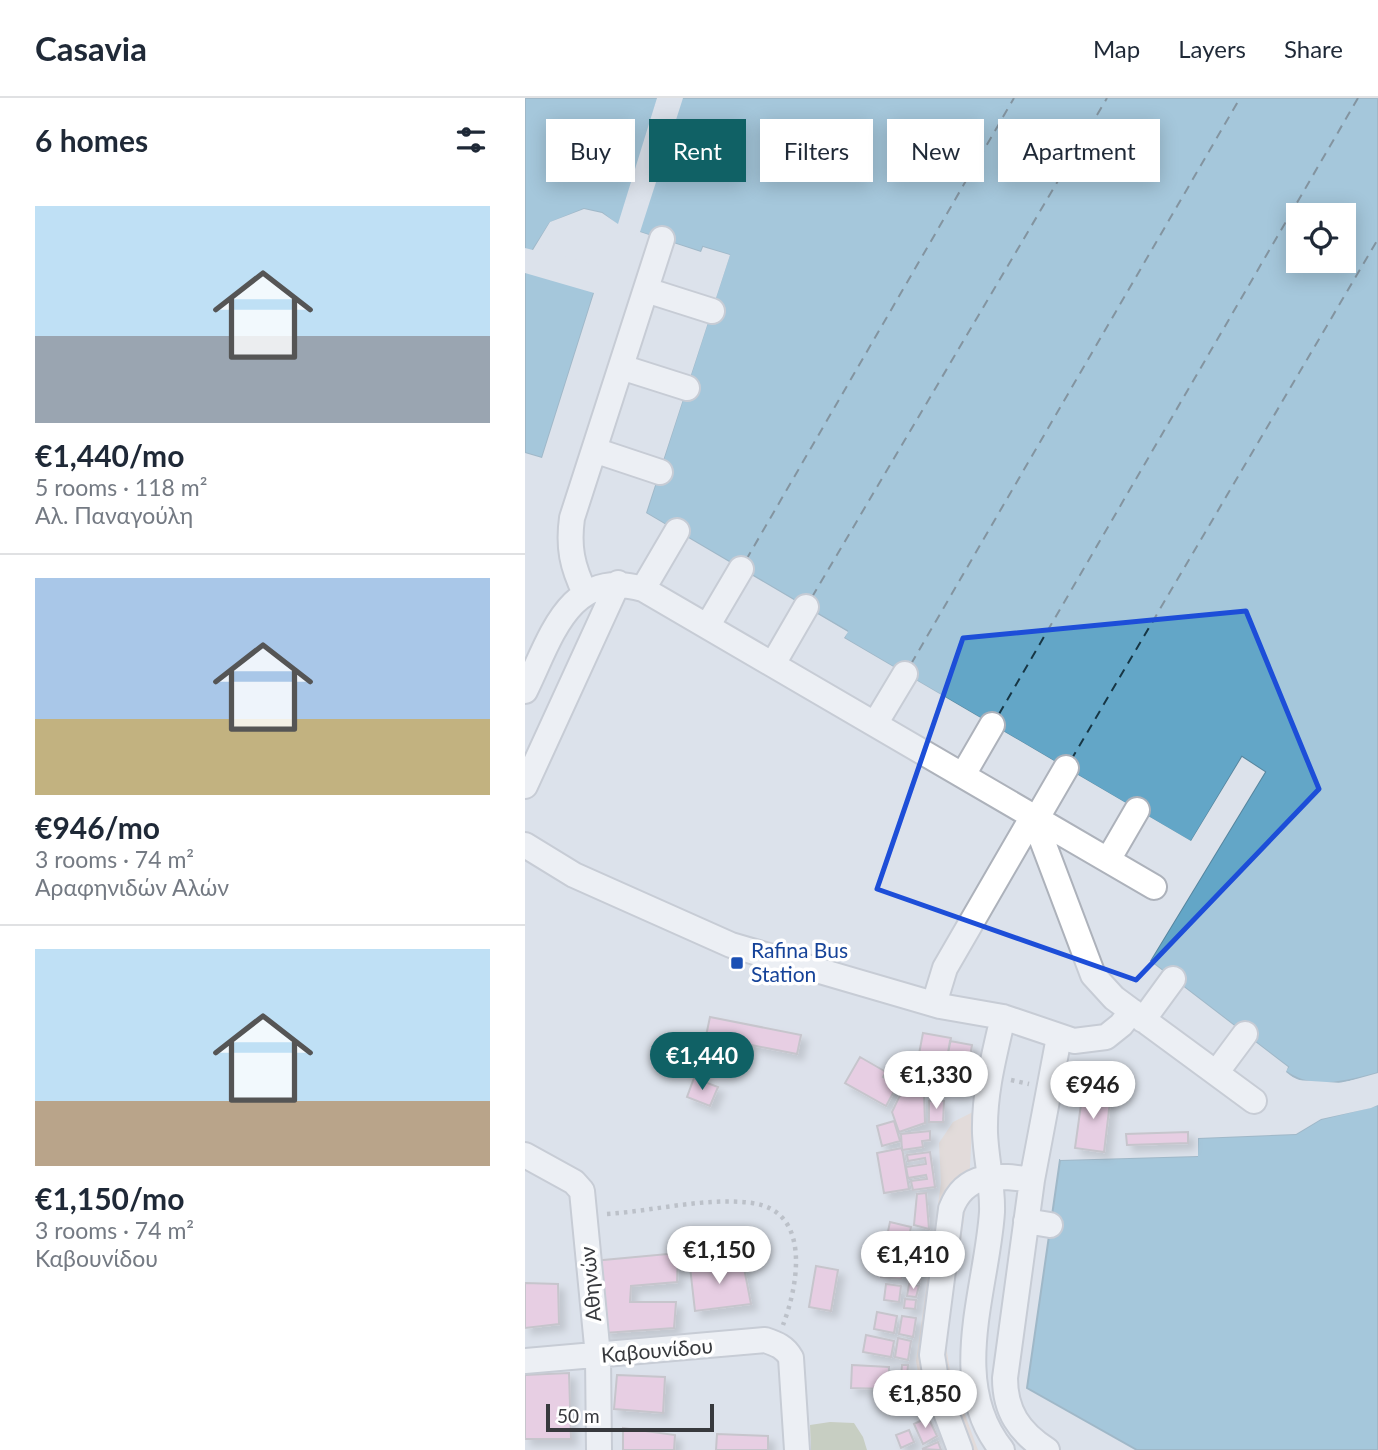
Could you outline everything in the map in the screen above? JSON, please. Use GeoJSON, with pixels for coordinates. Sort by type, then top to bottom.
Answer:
{"type":"FeatureCollection","features":[{"type":"Feature","properties":{"kind":"street"},"geometry":{"type":"LineString","coordinates":[[585,593],[574,570],[568,543],[572,517],[662,239]]}},
{"type":"Feature","properties":{"kind":"street"},"geometry":{"type":"LineString","coordinates":[[646,290],[712,311]]}},
{"type":"Feature","properties":{"kind":"street"},"geometry":{"type":"LineString","coordinates":[[621,368],[687,388]]}},
{"type":"Feature","properties":{"kind":"street"},"geometry":{"type":"LineString","coordinates":[[594,450],[660,472]]}},
{"type":"Feature","properties":{"kind":"street"},"geometry":{"type":"LineString","coordinates":[[643,589],[677,531]]}},
{"type":"Feature","properties":{"kind":"street"},"geometry":{"type":"LineString","coordinates":[[708,625],[741,569]]}},
{"type":"Feature","properties":{"kind":"street"},"geometry":{"type":"LineString","coordinates":[[525,786],[618,583]]}},
{"type":"Feature","properties":{"kind":"street"},"geometry":{"type":"LineString","coordinates":[[525,691],[559,621],[585,593],[618,583],[643,589],[1154,887]]}},
{"type":"Feature","properties":{"kind":"street"},"geometry":{"type":"LineString","coordinates":[[773,664],[806,607]]}},
{"type":"Feature","properties":{"kind":"street"},"geometry":{"type":"LineString","coordinates":[[875,724],[905,674]]}},
{"type":"Feature","properties":{"kind":"street"},"geometry":{"type":"LineString","coordinates":[[963,775],[992,725]]}},
{"type":"Feature","properties":{"kind":"street"},"geometry":{"type":"LineString","coordinates":[[934,1004],[945,968],[1066,768]]}},
{"type":"Feature","properties":{"kind":"street"},"geometry":{"type":"LineString","coordinates":[[1108,860],[1137,810]]}},
{"type":"Feature","properties":{"kind":"street"},"geometry":{"type":"LineString","coordinates":[[1035,817],[1085,960],[1103,988],[1254,1101]]}},
{"type":"Feature","properties":{"kind":"street"},"geometry":{"type":"LineString","coordinates":[[525,845],[574,875],[721,941],[934,1004],[1003,1017],[1059,1037],[1081,1041],[1106,1037],[1138,1015],[1174,979]]}},
{"type":"Feature","properties":{"kind":"street"},"geometry":{"type":"LineString","coordinates":[[1002,1450],[981,1410],[973,1369],[992,1209],[985,1114],[989,1076],[1003,1017]]}},
{"type":"Feature","properties":{"kind":"street"},"geometry":{"type":"LineString","coordinates":[[1216,1073],[1245,1034]]}},
{"type":"Feature","properties":{"kind":"street"},"geometry":{"type":"LineString","coordinates":[[1042,1449],[1013,1418],[1005,1392],[1032,1180],[1059,1037]]}},
{"type":"Feature","properties":{"kind":"street"},"geometry":{"type":"LineString","coordinates":[[525,1155],[577,1184],[584,1209]]}},
{"type":"Feature","properties":{"kind":"street"},"geometry":{"type":"LineString","coordinates":[[960,1450],[938,1391],[932,1339],[951,1209],[961,1189],[990,1176],[1032,1180]]}},
{"type":"Feature","properties":{"kind":"street","name":"Αθηνών"},"geometry":{"type":"LineString","coordinates":[[584,1209],[597,1356],[599,1450]]}},
{"type":"Feature","properties":{"kind":"street"},"geometry":{"type":"LineString","coordinates":[[1026,1221],[1051,1225]]}},
{"type":"Feature","properties":{"kind":"street","name":"Καβουνίδου"},"geometry":{"type":"LineString","coordinates":[[525,1361],[765,1340],[781,1347]]}},
{"type":"Feature","properties":{"kind":"street"},"geometry":{"type":"LineString","coordinates":[[781,1347],[792,1367],[797,1450]]}},
{"type":"Feature","properties":{"kind":"path"},"geometry":{"type":"LineString","coordinates":[[989,1076],[1049,1088]]}},
{"type":"Feature","properties":{"kind":"path"},"geometry":{"type":"LineString","coordinates":[[584,1209],[727,1202],[755,1203],[772,1210],[787,1224],[795,1238],[797,1261],[781,1347]]}},
{"type":"Feature","properties":{"kind":"highlighted area"},"geometry":{"type":"Polygon","coordinates":[[[1246,611],[1319,789],[1136,980],[877,889],[963,638],[1246,611]]]}},
{"type":"Feature","properties":{"kind":"shaded area"},"geometry":{"type":"Polygon","coordinates":[[[973,1112],[969,1183],[946,1346],[951,1377],[978,1450],[951,1450],[919,1378],[916,1361],[941,1183],[939,1143],[953,1122],[973,1112]]]}},
{"type":"Feature","properties":{"kind":"green space"},"geometry":{"type":"Polygon","coordinates":[[[854,1423],[867,1450],[811,1450],[810,1425],[854,1423]]]}},
{"type":"Feature","properties":{"kind":"water"},"geometry":{"type":"Polygon","coordinates":[[[525,98],[1378,98],[1378,1073],[1331,1083],[1296,1077],[1285,1071],[1288,1067],[1150,961],[1265,772],[1242,757],[1191,842],[844,638],[847,631],[646,513],[729,255],[703,247],[701,252],[617,225],[602,213],[584,209],[550,223],[533,250],[601,271],[542,458],[525,453],[525,98]]]}},
{"type":"Feature","properties":{"kind":"water"},"geometry":{"type":"Polygon","coordinates":[[[1378,1105],[1378,1450],[1137,1450],[1027,1388],[1060,1160],[1197,1156],[1198,1138],[1296,1134],[1321,1119],[1378,1105]]]}},
{"type":"Feature","properties":{"kind":"pier"},"geometry":{"type":"Polygon","coordinates":[[[657,98],[683,98],[676,119],[650,119],[657,98]]]}},
{"type":"Feature","properties":{"kind":"pier"},"geometry":{"type":"Polygon","coordinates":[[[649,124],[649,182],[656,182],[640,232],[701,252],[703,247],[730,255],[646,513],[848,632],[844,638],[1191,841],[1242,757],[1265,772],[1150,961],[1288,1067],[1286,1072],[1296,1080],[1342,1083],[1378,1073],[1378,1077],[1342,1086],[1295,1083],[1283,1073],[1284,1068],[1147,962],[1260,773],[1243,762],[1194,843],[1189,845],[842,641],[843,633],[643,515],[725,257],[705,251],[700,255],[616,228],[601,216],[584,213],[552,225],[538,248],[602,267],[604,271],[545,460],[541,462],[525,457],[525,453],[542,458],[594,293],[525,273],[525,248],[533,250],[550,222],[584,209],[602,213],[618,224],[631,182],[635,182],[635,169],[649,124]]]}},
{"type":"Feature","properties":{"kind":"pier"},"geometry":{"type":"Polygon","coordinates":[[[1378,1101],[1378,1105],[1371,1108],[1321,1119],[1296,1134],[1198,1138],[1198,1156],[1060,1160],[1061,1156],[1194,1153],[1197,1134],[1296,1130],[1320,1116],[1378,1101]]]}},
{"type":"Feature","properties":{"kind":"building"},"geometry":{"type":"Polygon","coordinates":[[[710,1017],[801,1035],[797,1054],[706,1036],[710,1017]]]}},
{"type":"Feature","properties":{"kind":"building"},"geometry":{"type":"Polygon","coordinates":[[[923,1033],[951,1038],[947,1059],[919,1054],[923,1033]]]}},
{"type":"Feature","properties":{"kind":"building"},"geometry":{"type":"Polygon","coordinates":[[[950,1041],[972,1045],[965,1086],[943,1082],[950,1041]]]}},
{"type":"Feature","properties":{"kind":"building"},"geometry":{"type":"Polygon","coordinates":[[[860,1057],[886,1072],[883,1077],[897,1086],[886,1106],[845,1083],[860,1057]]]}},
{"type":"Feature","properties":{"kind":"building"},"geometry":{"type":"Polygon","coordinates":[[[694,1078],[718,1087],[710,1106],[687,1097],[694,1078]]]}},
{"type":"Feature","properties":{"kind":"building"},"geometry":{"type":"Polygon","coordinates":[[[1083,1090],[1111,1093],[1104,1152],[1075,1148],[1083,1090]]]}},
{"type":"Feature","properties":{"kind":"building"},"geometry":{"type":"Polygon","coordinates":[[[902,1091],[913,1096],[924,1095],[925,1123],[899,1132],[892,1112],[902,1091]]]}},
{"type":"Feature","properties":{"kind":"building"},"geometry":{"type":"Polygon","coordinates":[[[929,1101],[944,1101],[943,1122],[929,1122],[929,1101]]]}},
{"type":"Feature","properties":{"kind":"building"},"geometry":{"type":"Polygon","coordinates":[[[894,1121],[900,1141],[882,1146],[877,1126],[894,1121]]]}},
{"type":"Feature","properties":{"kind":"building"},"geometry":{"type":"Polygon","coordinates":[[[930,1131],[930,1140],[922,1141],[923,1147],[902,1150],[901,1134],[930,1131]]]}},
{"type":"Feature","properties":{"kind":"building"},"geometry":{"type":"Polygon","coordinates":[[[1188,1132],[1188,1143],[1127,1145],[1126,1134],[1188,1132]]]}},
{"type":"Feature","properties":{"kind":"building"},"geometry":{"type":"Polygon","coordinates":[[[902,1148],[909,1189],[884,1193],[877,1153],[902,1148]]]}},
{"type":"Feature","properties":{"kind":"building"},"geometry":{"type":"Polygon","coordinates":[[[930,1152],[935,1187],[913,1190],[911,1181],[927,1179],[926,1175],[908,1178],[906,1167],[926,1164],[925,1158],[908,1161],[907,1155],[930,1152]]]}},
{"type":"Feature","properties":{"kind":"building"},"geometry":{"type":"Polygon","coordinates":[[[926,1193],[929,1229],[914,1225],[917,1194],[926,1193]]]}},
{"type":"Feature","properties":{"kind":"building"},"geometry":{"type":"Polygon","coordinates":[[[890,1222],[911,1227],[908,1241],[887,1236],[890,1222]]]}},
{"type":"Feature","properties":{"kind":"building"},"geometry":{"type":"Polygon","coordinates":[[[916,1232],[927,1234],[925,1245],[913,1243],[916,1232]]]}},
{"type":"Feature","properties":{"kind":"building"},"geometry":{"type":"Polygon","coordinates":[[[890,1249],[906,1252],[904,1265],[887,1261],[890,1249]]]}},
{"type":"Feature","properties":{"kind":"building"},"geometry":{"type":"Polygon","coordinates":[[[911,1250],[925,1252],[921,1274],[908,1271],[911,1250]]]}},
{"type":"Feature","properties":{"kind":"building"},"geometry":{"type":"Polygon","coordinates":[[[678,1253],[677,1282],[631,1286],[630,1302],[676,1302],[674,1328],[604,1333],[593,1261],[678,1253]]]}},
{"type":"Feature","properties":{"kind":"building"},"geometry":{"type":"Polygon","coordinates":[[[743,1263],[751,1304],[695,1311],[690,1267],[743,1263]]]}},
{"type":"Feature","properties":{"kind":"building"},"geometry":{"type":"Polygon","coordinates":[[[816,1266],[838,1270],[831,1311],[809,1307],[816,1266]]]}},
{"type":"Feature","properties":{"kind":"building"},"geometry":{"type":"Polygon","coordinates":[[[882,1266],[906,1269],[901,1279],[881,1277],[882,1266]]]}},
{"type":"Feature","properties":{"kind":"building"},"geometry":{"type":"Polygon","coordinates":[[[911,1275],[920,1277],[919,1283],[910,1282],[911,1275]]]}},
{"type":"Feature","properties":{"kind":"building"},"geometry":{"type":"Polygon","coordinates":[[[525,1283],[558,1284],[559,1324],[525,1328],[525,1283]]]}},
{"type":"Feature","properties":{"kind":"building"},"geometry":{"type":"Polygon","coordinates":[[[886,1284],[901,1286],[899,1302],[884,1300],[886,1284]]]}},
{"type":"Feature","properties":{"kind":"building"},"geometry":{"type":"Polygon","coordinates":[[[909,1284],[919,1286],[916,1297],[907,1296],[909,1284]]]}},
{"type":"Feature","properties":{"kind":"building"},"geometry":{"type":"Polygon","coordinates":[[[905,1299],[916,1300],[915,1309],[904,1308],[905,1299]]]}},
{"type":"Feature","properties":{"kind":"building"},"geometry":{"type":"Polygon","coordinates":[[[877,1312],[897,1316],[894,1333],[874,1329],[877,1312]]]}},
{"type":"Feature","properties":{"kind":"building"},"geometry":{"type":"Polygon","coordinates":[[[902,1316],[916,1318],[913,1337],[899,1334],[902,1316]]]}},
{"type":"Feature","properties":{"kind":"building"},"geometry":{"type":"Polygon","coordinates":[[[866,1335],[894,1341],[891,1357],[863,1352],[866,1335]]]}},
{"type":"Feature","properties":{"kind":"building"},"geometry":{"type":"Polygon","coordinates":[[[898,1338],[911,1341],[908,1360],[895,1357],[898,1338]]]}},
{"type":"Feature","properties":{"kind":"building"},"geometry":{"type":"Polygon","coordinates":[[[852,1365],[889,1367],[888,1389],[851,1388],[852,1365]]]}},
{"type":"Feature","properties":{"kind":"building"},"geometry":{"type":"Polygon","coordinates":[[[902,1365],[908,1365],[906,1387],[893,1386],[894,1377],[901,1377],[902,1365]]]}},
{"type":"Feature","properties":{"kind":"building"},"geometry":{"type":"Polygon","coordinates":[[[569,1373],[571,1439],[525,1439],[525,1375],[569,1373]]]}},
{"type":"Feature","properties":{"kind":"building"},"geometry":{"type":"Polygon","coordinates":[[[617,1375],[665,1377],[663,1413],[614,1409],[617,1375]]]}},
{"type":"Feature","properties":{"kind":"building"},"geometry":{"type":"Polygon","coordinates":[[[928,1417],[937,1436],[923,1444],[914,1424],[928,1417]]]}},
{"type":"Feature","properties":{"kind":"building"},"geometry":{"type":"Polygon","coordinates":[[[623,1428],[675,1435],[674,1450],[623,1450],[623,1428]]]}},
{"type":"Feature","properties":{"kind":"building"},"geometry":{"type":"Polygon","coordinates":[[[909,1430],[914,1442],[901,1448],[896,1435],[909,1430]]]}},
{"type":"Feature","properties":{"kind":"building"},"geometry":{"type":"Polygon","coordinates":[[[717,1434],[768,1436],[768,1450],[716,1450],[717,1434]]]}},
{"type":"Feature","properties":{"kind":"building"},"geometry":{"type":"Polygon","coordinates":[[[938,1442],[941,1450],[922,1449],[938,1442]]]}},
{"type":"Feature","properties":{"kind":"ferry route"},"geometry":{"type":"LineString","coordinates":[[746,560],[1014,98]]}},
{"type":"Feature","properties":{"kind":"ferry route"},"geometry":{"type":"LineString","coordinates":[[812,597],[1107,98]]}},
{"type":"Feature","properties":{"kind":"ferry route"},"geometry":{"type":"LineString","coordinates":[[911,664],[1240,98]]}},
{"type":"Feature","properties":{"kind":"ferry route"},"geometry":{"type":"LineString","coordinates":[[999,714],[1358,98]]}},
{"type":"Feature","properties":{"kind":"ferry route"},"geometry":{"type":"LineString","coordinates":[[1071,760],[1378,239]]}},
{"type":"Feature","properties":{"kind":"place","name":"Rafina Bus Station"},"geometry":{"type":"Point","coordinates":[737,963]}}]}
